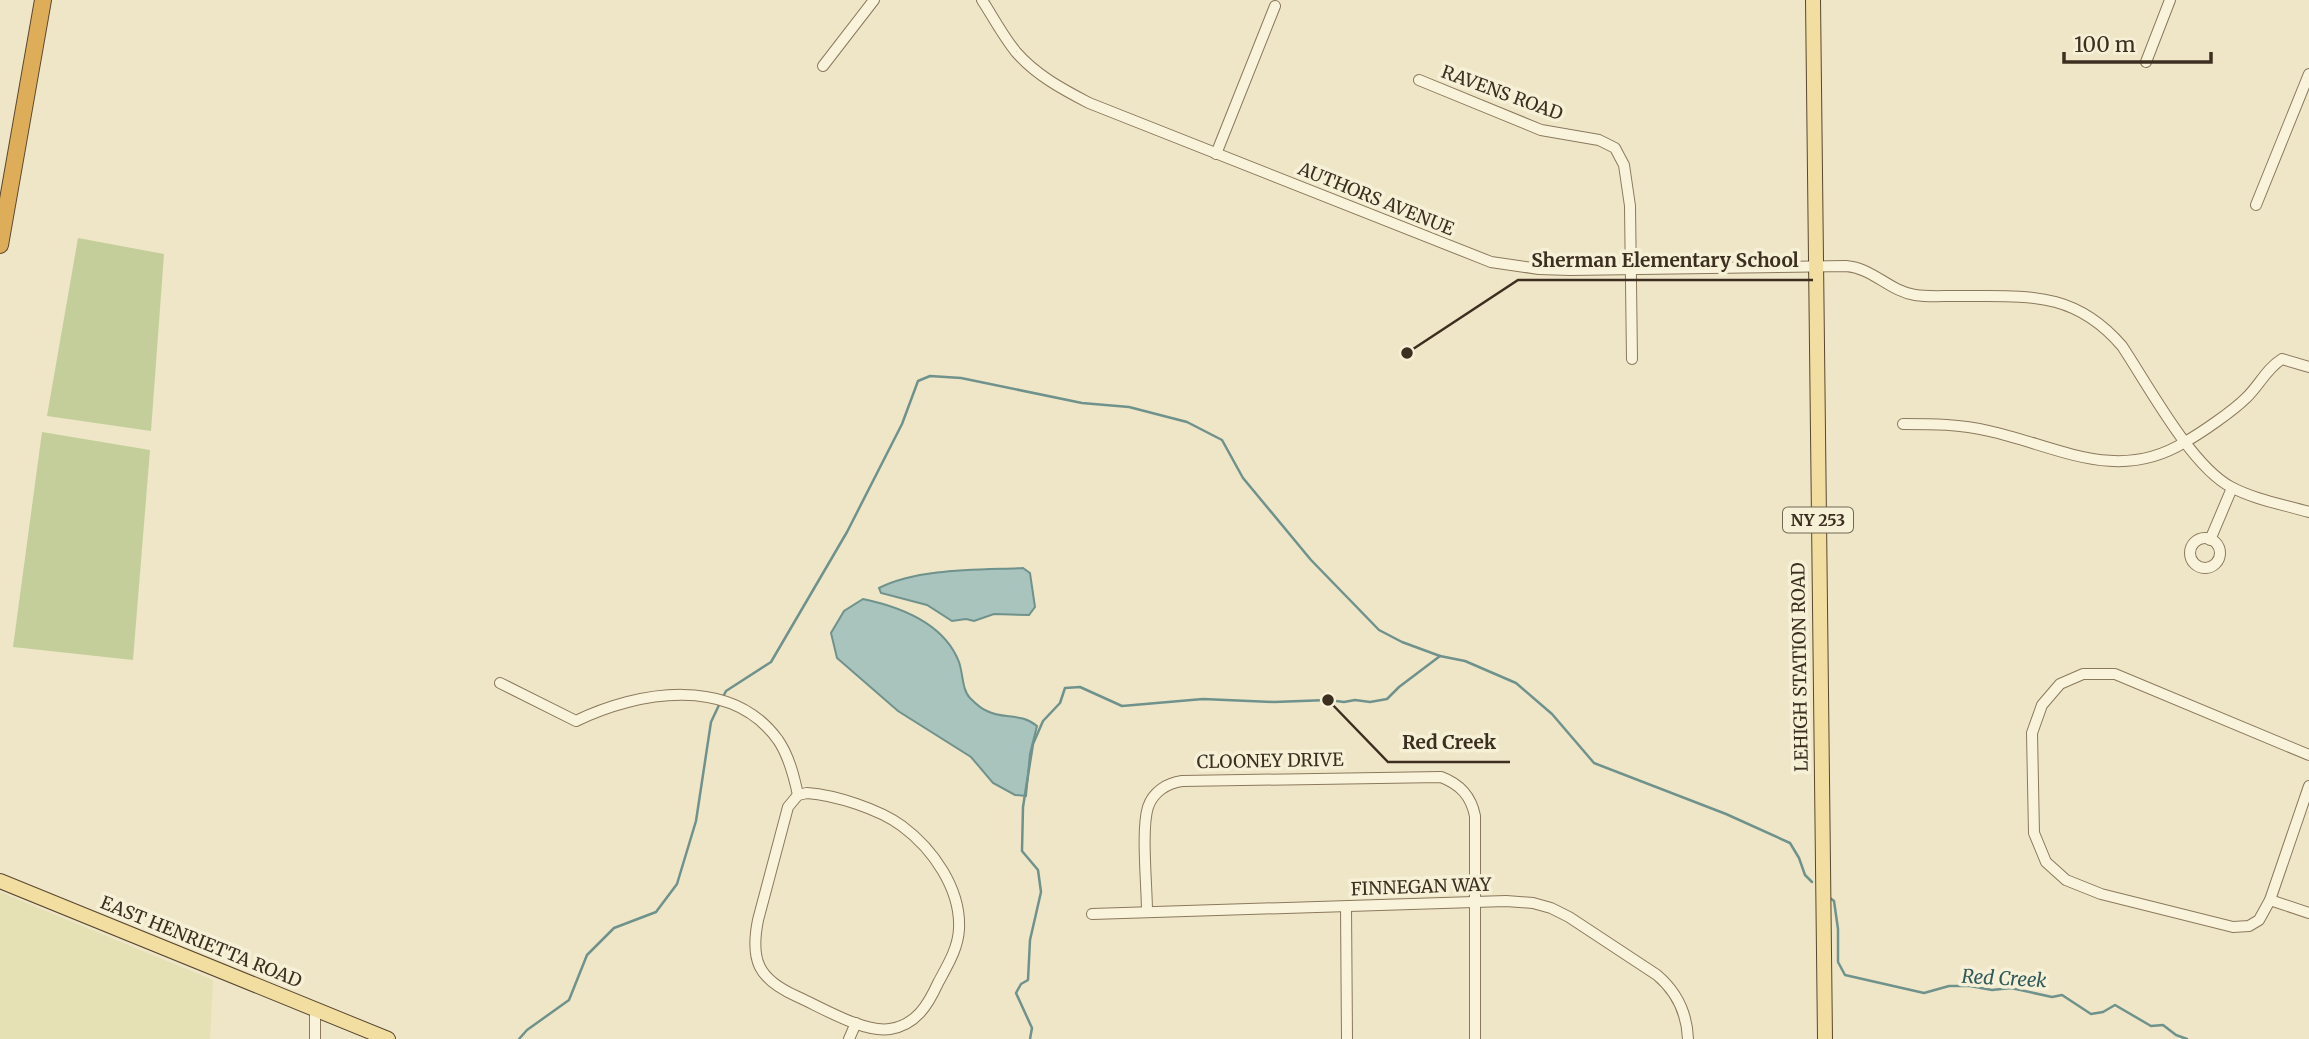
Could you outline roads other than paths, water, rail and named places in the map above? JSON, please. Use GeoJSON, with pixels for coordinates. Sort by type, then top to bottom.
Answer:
{"type":"FeatureCollection","features":[{"type":"Feature","properties":{"kind":"highway"},"geometry":{"type":"LineString","coordinates":[[0,245],[43,0]]}},
{"type":"Feature","properties":{"kind":"main road","name":"LEHIGH STATION ROAD"},"geometry":{"type":"LineString","coordinates":[[1813,0],[1825,1039]]}},
{"type":"Feature","properties":{"kind":"main road","name":"EAST HENRIETTA ROAD"},"geometry":{"type":"LineString","coordinates":[[0,881],[388,1039]]}},
{"type":"Feature","properties":{"kind":"street"},"geometry":{"type":"LineString","coordinates":[[823,66],[874,0]]}},
{"type":"Feature","properties":{"kind":"street","name":"AUTHORS AVENUE"},"geometry":{"type":"LineString","coordinates":[[982,0],[1014,49],[1039,74],[1089,103],[1491,262],[1539,269],[1855,267],[1869,272],[1894,288],[1914,295],[2034,297],[2078,309],[2101,324],[2122,346],[2185,442],[2201,462],[2232,488]]}},
{"type":"Feature","properties":{"kind":"street"},"geometry":{"type":"LineString","coordinates":[[2146,62],[2170,0]]}},
{"type":"Feature","properties":{"kind":"street"},"geometry":{"type":"LineString","coordinates":[[1216,154],[1275,6]]}},
{"type":"Feature","properties":{"kind":"street"},"geometry":{"type":"LineString","coordinates":[[2256,205],[2309,74]]}},
{"type":"Feature","properties":{"kind":"street","name":"RAVENS ROAD"},"geometry":{"type":"LineString","coordinates":[[1419,80],[1529,126],[1572,137],[1600,140],[1615,148],[1624,165],[1628,183],[1632,224],[1631,269]]}},
{"type":"Feature","properties":{"kind":"street"},"geometry":{"type":"LineString","coordinates":[[1631,269],[1632,359]]}},
{"type":"Feature","properties":{"kind":"street"},"geometry":{"type":"LineString","coordinates":[[1903,424],[1966,426],[2084,457],[2118,463],[2151,457],[2185,442],[2246,398],[2273,365],[2282,359],[2309,367]]}},
{"type":"Feature","properties":{"kind":"street"},"geometry":{"type":"LineString","coordinates":[[2210,540],[2232,488],[2309,512]]}},
{"type":"Feature","properties":{"kind":"street"},"geometry":{"type":"LineString","coordinates":[[2309,755],[2115,674],[2083,674],[2060,684],[2042,705],[2032,733],[2034,833],[2046,862],[2066,880],[2101,894],[2233,927],[2249,926],[2259,920],[2270,900],[2309,786]]}},
{"type":"Feature","properties":{"kind":"street"},"geometry":{"type":"LineString","coordinates":[[500,683],[576,721],[638,698],[665,694],[719,701],[752,715],[779,741],[788,758],[798,795]]}},
{"type":"Feature","properties":{"kind":"street","name":"CLOONEY DRIVE"},"geometry":{"type":"LineString","coordinates":[[1147,912],[1148,808],[1151,800],[1162,789],[1175,782],[1431,776],[1449,780],[1467,795],[1473,808],[1476,903],[1475,1039]]}},
{"type":"Feature","properties":{"kind":"street"},"geometry":{"type":"LineString","coordinates":[[807,793],[830,796],[882,814],[902,826],[935,860],[949,881],[959,915],[958,942],[929,1002],[922,1012],[909,1022],[891,1029],[856,1023],[781,989],[761,972],[756,960],[755,935],[758,920],[788,807],[798,795],[807,793]]}},
{"type":"Feature","properties":{"kind":"street"},"geometry":{"type":"LineString","coordinates":[[2270,900],[2309,913]]}},
{"type":"Feature","properties":{"kind":"street","name":"FINNEGAN WAY"},"geometry":{"type":"LineString","coordinates":[[1092,914],[1506,901],[1533,903],[1569,917],[1666,983],[1684,1013],[1688,1039]]}},
{"type":"Feature","properties":{"kind":"street"},"geometry":{"type":"LineString","coordinates":[[1346,908],[1347,1039]]}},
{"type":"Feature","properties":{"kind":"street"},"geometry":{"type":"LineString","coordinates":[[315,1010],[315,1039]]}},
{"type":"Feature","properties":{"kind":"street"},"geometry":{"type":"LineString","coordinates":[[849,1039],[856,1023]]}},
{"type":"Feature","properties":{"kind":"water"},"geometry":{"type":"Polygon","coordinates":[[[1023,568],[1030,573],[1035,607],[1029,615],[994,614],[974,621],[952,621],[927,605],[881,593],[879,588],[895,581],[931,573],[1023,568]]]}},
{"type":"Feature","properties":{"kind":"water"},"geometry":{"type":"Polygon","coordinates":[[[863,599],[906,612],[932,627],[943,637],[959,662],[967,695],[980,707],[993,714],[1024,719],[1037,726],[1030,754],[1026,796],[1015,795],[993,783],[971,757],[898,711],[837,658],[831,633],[844,611],[863,599]]]}},
{"type":"Feature","properties":{"kind":"waterway"},"geometry":{"type":"LineString","coordinates":[[722,699],[726,691],[771,662],[847,532],[902,424],[918,381],[930,376],[961,378],[1082,403],[1129,407],[1187,422],[1222,440],[1243,478],[1311,560],[1379,630],[1440,656]]}},
{"type":"Feature","properties":{"kind":"waterway","name":"Red Creek"},"geometry":{"type":"LineString","coordinates":[[1030,1039],[1032,1028],[1016,993],[1021,984],[1028,980],[1030,940],[1041,892],[1038,870],[1022,851],[1023,807],[1033,744],[1043,721],[1060,703],[1065,688],[1080,687],[1122,706],[1203,699],[1370,702],[1387,699],[1440,656],[1465,661],[1516,683],[1552,714],[1594,763],[1726,814],[1790,843],[1805,875],[1812,882]]}},
{"type":"Feature","properties":{"kind":"waterway"},"geometry":{"type":"LineString","coordinates":[[519,1039],[527,1030],[569,1000],[587,955],[614,928],[656,912],[677,884],[696,821],[711,722],[719,705]]}},
{"type":"Feature","properties":{"kind":"waterway","name":"Red Creek"},"geometry":{"type":"LineString","coordinates":[[1830,898],[1834,901],[1838,929],[1838,962],[1845,975],[1924,993],[1949,986],[1970,986],[1992,990],[2011,988],[2052,997],[2062,995],[2091,1014],[2103,1012],[2115,1005],[2151,1026],[2163,1025],[2187,1039]]}},
{"type":"Feature","properties":{"kind":"place","name":"Sherman Elementary School"},"geometry":{"type":"Point","coordinates":[1407,353]}},
{"type":"Feature","properties":{"kind":"place","name":"Red Creek"},"geometry":{"type":"Point","coordinates":[1328,700]}}]}
